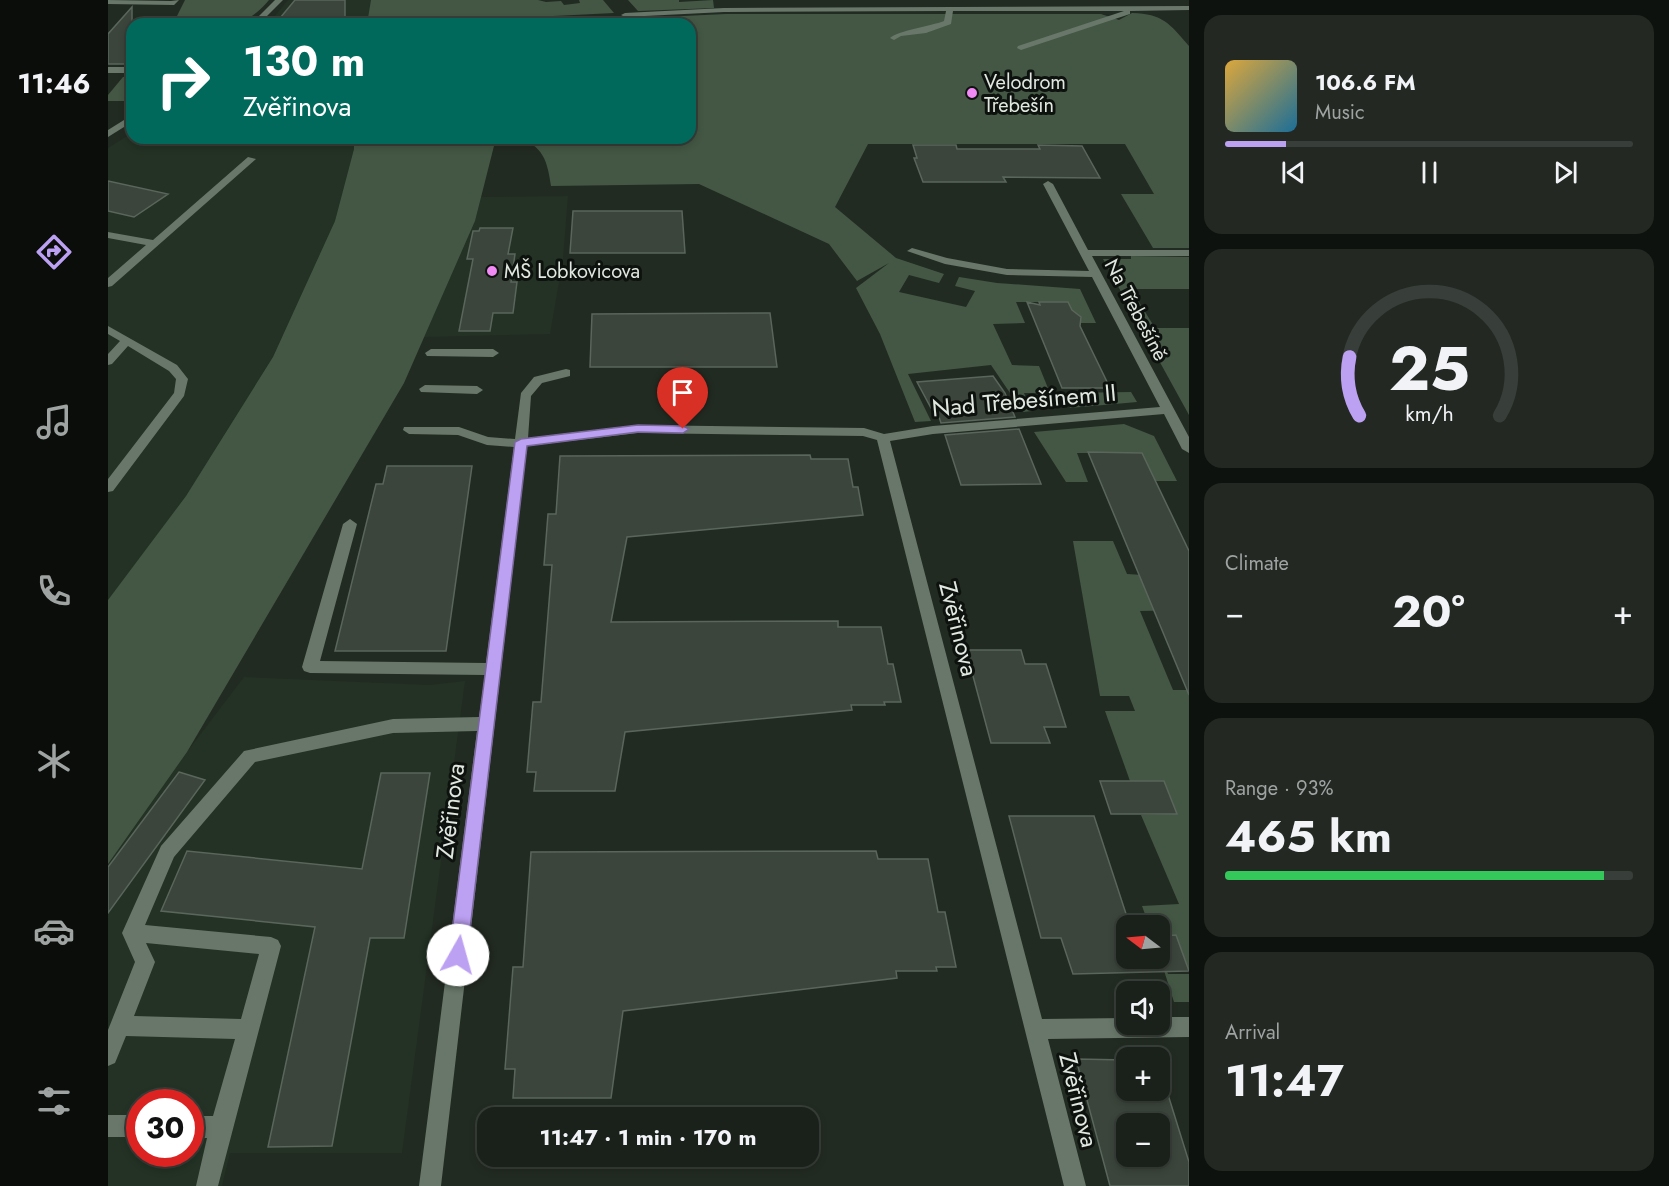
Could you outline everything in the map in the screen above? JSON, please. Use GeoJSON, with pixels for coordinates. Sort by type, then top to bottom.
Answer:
{"type":"FeatureCollection","features":[{"type":"Feature","properties":{"kind":"street"},"geometry":{"type":"LineString","coordinates":[[108,2],[174,3],[175,0]]}},
{"type":"Feature","properties":{"kind":"street"},"geometry":{"type":"LineString","coordinates":[[261,18],[279,0]]}},
{"type":"Feature","properties":{"kind":"street"},"geometry":{"type":"LineString","coordinates":[[723,0],[724,10]]}},
{"type":"Feature","properties":{"kind":"street"},"geometry":{"type":"LineString","coordinates":[[1057,0],[1063,9]]}},
{"type":"Feature","properties":{"kind":"street"},"geometry":{"type":"LineString","coordinates":[[1169,0],[1182,15]]}},
{"type":"Feature","properties":{"kind":"street"},"geometry":{"type":"LineString","coordinates":[[894,38],[899,34],[922,31],[948,22],[953,6]]}},
{"type":"Feature","properties":{"kind":"street"},"geometry":{"type":"LineString","coordinates":[[625,15],[724,10],[953,6],[1063,9],[1189,8]]}},
{"type":"Feature","properties":{"kind":"street"},"geometry":{"type":"LineString","coordinates":[[1021,48],[1135,9]]}},
{"type":"Feature","properties":{"kind":"street"},"geometry":{"type":"LineString","coordinates":[[108,70],[126,70]]}},
{"type":"Feature","properties":{"kind":"street"},"geometry":{"type":"LineString","coordinates":[[109,132],[126,122]]}},
{"type":"Feature","properties":{"kind":"street"},"geometry":{"type":"LineString","coordinates":[[108,284],[251,159]]}},
{"type":"Feature","properties":{"kind":"street","name":"Na Třebešíně"},"geometry":{"type":"LineString","coordinates":[[1048,184],[1189,449]]}},
{"type":"Feature","properties":{"kind":"street"},"geometry":{"type":"LineString","coordinates":[[108,235],[154,243]]}},
{"type":"Feature","properties":{"kind":"street"},"geometry":{"type":"LineString","coordinates":[[912,250],[945,261],[1007,272],[1094,274]]}},
{"type":"Feature","properties":{"kind":"street"},"geometry":{"type":"LineString","coordinates":[[1084,253],[1189,253]]}},
{"type":"Feature","properties":{"kind":"street"},"geometry":{"type":"LineString","coordinates":[[108,329],[173,368],[182,379],[180,393],[108,488]]}},
{"type":"Feature","properties":{"kind":"street"},"geometry":{"type":"LineString","coordinates":[[108,361],[127,340]]}},
{"type":"Feature","properties":{"kind":"street"},"geometry":{"type":"LineString","coordinates":[[431,353],[493,354]]}},
{"type":"Feature","properties":{"kind":"street","name":"Zvěřinova"},"geometry":{"type":"LineString","coordinates":[[430,1186],[525,396],[538,380],[566,373]]}},
{"type":"Feature","properties":{"kind":"street"},"geometry":{"type":"LineString","coordinates":[[425,389],[477,390]]}},
{"type":"Feature","properties":{"kind":"street","name":"Nad Třebešínem II"},"geometry":{"type":"LineString","coordinates":[[883,438],[933,430],[1169,410]]}},
{"type":"Feature","properties":{"kind":"street"},"geometry":{"type":"LineString","coordinates":[[409,430],[459,431],[488,441],[521,442],[638,429],[864,432],[883,438]]}},
{"type":"Feature","properties":{"kind":"street","name":"Zvěřinova"},"geometry":{"type":"LineString","coordinates":[[883,438],[1075,1186]]}},
{"type":"Feature","properties":{"kind":"street"},"geometry":{"type":"LineString","coordinates":[[350,525],[310,667],[493,669]]}},
{"type":"Feature","properties":{"kind":"street"},"geometry":{"type":"LineString","coordinates":[[108,1056],[145,962],[132,933],[167,852],[250,756],[393,726],[486,724]]}},
{"type":"Feature","properties":{"kind":"street"},"geometry":{"type":"LineString","coordinates":[[132,933],[271,946],[207,1186]]}},
{"type":"Feature","properties":{"kind":"street"},"geometry":{"type":"LineString","coordinates":[[120,1026],[248,1029]]}},
{"type":"Feature","properties":{"kind":"street"},"geometry":{"type":"LineString","coordinates":[[1034,1029],[1189,1027]]}},
{"type":"Feature","properties":{"kind":"street"},"geometry":{"type":"LineString","coordinates":[[108,1126],[126,1126]]}},
{"type":"Feature","properties":{"kind":"street"},"geometry":{"type":"LineString","coordinates":[[204,1127],[221,1127]]}},
{"type":"Feature","properties":{"kind":"shaded area"},"geometry":{"type":"Polygon","coordinates":[[[185,0],[269,0],[249,18],[176,18],[185,0]]]}},
{"type":"Feature","properties":{"kind":"shaded area"},"geometry":{"type":"Polygon","coordinates":[[[288,0],[380,0],[378,18],[273,18],[288,0]]]}},
{"type":"Feature","properties":{"kind":"shaded area"},"geometry":{"type":"Polygon","coordinates":[[[371,0],[538,0],[561,1],[564,5],[580,3],[579,0],[603,0],[614,13],[513,18],[368,18],[371,0]]]}},
{"type":"Feature","properties":{"kind":"shaded area"},"geometry":{"type":"Polygon","coordinates":[[[628,0],[679,0],[679,2],[713,0],[714,8],[638,11],[628,0]]]}},
{"type":"Feature","properties":{"kind":"shaded area"},"geometry":{"type":"Polygon","coordinates":[[[1132,13],[1151,15],[1165,21],[1189,46],[1189,248],[1153,248],[1121,194],[1154,194],[1125,144],[868,144],[835,207],[896,258],[944,274],[939,283],[909,275],[899,292],[966,307],[975,291],[955,286],[959,277],[997,283],[1080,289],[1096,323],[1078,323],[1068,302],[1016,302],[1025,323],[993,324],[1012,365],[1039,366],[1050,393],[1024,393],[1032,411],[1023,412],[991,365],[908,374],[931,421],[915,422],[880,334],[856,288],[889,263],[857,281],[829,244],[699,184],[551,186],[544,159],[540,152],[530,144],[696,144],[696,18],[640,18],[726,14],[1101,14],[1119,20],[1132,13]]]}},
{"type":"Feature","properties":{"kind":"shaded area"},"geometry":{"type":"Polygon","coordinates":[[[123,77],[126,77],[126,101],[108,101],[108,95],[123,77]]]}},
{"type":"Feature","properties":{"kind":"shaded area"},"geometry":{"type":"Polygon","coordinates":[[[126,137],[126,144],[354,144],[335,221],[273,357],[186,496],[108,600],[108,148],[126,137]]]}},
{"type":"Feature","properties":{"kind":"shaded area"},"geometry":{"type":"Polygon","coordinates":[[[354,144],[494,144],[475,221],[404,383],[187,752],[108,864],[108,600],[186,496],[273,357],[335,221],[354,144]]]}},
{"type":"Feature","properties":{"kind":"shaded area"},"geometry":{"type":"Polygon","coordinates":[[[568,196],[563,259],[550,334],[424,337],[475,221],[481,197],[568,196]]]}},
{"type":"Feature","properties":{"kind":"shaded area"},"geometry":{"type":"Polygon","coordinates":[[[1131,256],[1189,257],[1189,289],[1131,289],[1155,328],[1189,328],[1189,415],[1103,259],[1131,259],[1131,256]]]}},
{"type":"Feature","properties":{"kind":"shaded area"},"geometry":{"type":"Polygon","coordinates":[[[1131,392],[1137,402],[1070,408],[1064,393],[1131,392]]]}},
{"type":"Feature","properties":{"kind":"shaded area"},"geometry":{"type":"Polygon","coordinates":[[[1124,424],[1154,436],[1177,481],[1155,481],[1142,453],[1077,453],[1088,482],[1066,482],[1034,432],[1124,424]]]}},
{"type":"Feature","properties":{"kind":"shaded area"},"geometry":{"type":"Polygon","coordinates":[[[1073,541],[1113,541],[1127,574],[1143,575],[1189,610],[1140,611],[1173,690],[1189,690],[1189,971],[1176,936],[1170,936],[1170,915],[1145,915],[1142,906],[1179,904],[1141,815],[1176,814],[1130,781],[1105,711],[1135,711],[1129,696],[1100,696],[1073,541]]]}},
{"type":"Feature","properties":{"kind":"shaded area"},"geometry":{"type":"Polygon","coordinates":[[[244,677],[430,685],[465,681],[402,1153],[230,1153],[222,1186],[108,1186],[108,864],[187,752],[244,677]]]}},
{"type":"Feature","properties":{"kind":"shaded area"},"geometry":{"type":"Polygon","coordinates":[[[1164,969],[1166,969],[1168,974],[1189,974],[1189,1002],[1174,1002],[1170,981],[1167,981],[1164,969]]]}},
{"type":"Feature","properties":{"kind":"building"},"geometry":{"type":"Polygon","coordinates":[[[295,0],[345,0],[345,18],[280,18],[295,0]]]}},
{"type":"Feature","properties":{"kind":"building"},"geometry":{"type":"Polygon","coordinates":[[[132,7],[132,18],[126,18],[126,64],[108,64],[108,34],[132,7]]]}},
{"type":"Feature","properties":{"kind":"building"},"geometry":{"type":"Polygon","coordinates":[[[913,145],[956,145],[957,149],[1040,149],[1038,145],[1082,146],[1100,178],[1003,177],[1006,182],[923,182],[914,158],[917,158],[913,145]]]}},
{"type":"Feature","properties":{"kind":"building"},"geometry":{"type":"Polygon","coordinates":[[[108,181],[168,194],[134,217],[108,211],[108,181]]]}},
{"type":"Feature","properties":{"kind":"building"},"geometry":{"type":"Polygon","coordinates":[[[573,211],[682,211],[685,253],[570,253],[573,211]]]}},
{"type":"Feature","properties":{"kind":"building","name":"MŠ Lobkovicova"},"geometry":{"type":"Polygon","coordinates":[[[480,228],[513,228],[508,254],[515,254],[511,282],[517,282],[513,313],[493,313],[490,331],[459,331],[473,259],[467,259],[473,231],[479,231],[480,228]]]}},
{"type":"Feature","properties":{"kind":"building"},"geometry":{"type":"Polygon","coordinates":[[[1027,302],[1040,305],[1039,302],[1068,302],[1072,310],[1081,317],[1080,326],[1110,388],[1062,388],[1027,302]]]}},
{"type":"Feature","properties":{"kind":"building"},"geometry":{"type":"Polygon","coordinates":[[[770,313],[777,367],[590,367],[592,314],[770,313]]]}},
{"type":"Feature","properties":{"kind":"building"},"geometry":{"type":"Polygon","coordinates":[[[993,376],[1005,393],[1015,417],[941,423],[936,408],[931,408],[917,382],[993,376]]]}},
{"type":"Feature","properties":{"kind":"building"},"geometry":{"type":"Polygon","coordinates":[[[1019,429],[1041,484],[961,485],[945,435],[1019,429]]]}},
{"type":"Feature","properties":{"kind":"building"},"geometry":{"type":"Polygon","coordinates":[[[1088,452],[1142,453],[1189,551],[1189,695],[1088,452]]]}},
{"type":"Feature","properties":{"kind":"building"},"geometry":{"type":"Polygon","coordinates":[[[810,455],[811,459],[848,459],[853,487],[858,487],[863,515],[627,537],[611,622],[838,621],[838,627],[881,627],[888,664],[893,664],[901,702],[884,702],[885,705],[851,705],[852,710],[625,732],[615,791],[534,791],[536,772],[527,772],[533,702],[541,702],[552,565],[544,565],[548,514],[556,514],[560,456],[810,455]]]}},
{"type":"Feature","properties":{"kind":"building"},"geometry":{"type":"Polygon","coordinates":[[[387,466],[472,466],[446,651],[335,651],[376,484],[383,484],[387,466]]]}},
{"type":"Feature","properties":{"kind":"building"},"geometry":{"type":"Polygon","coordinates":[[[966,650],[1021,650],[1025,664],[1046,664],[1066,727],[1044,727],[1050,743],[991,743],[966,650]]]}},
{"type":"Feature","properties":{"kind":"building"},"geometry":{"type":"Polygon","coordinates":[[[179,772],[205,780],[108,913],[108,867],[179,772]]]}},
{"type":"Feature","properties":{"kind":"building"},"geometry":{"type":"Polygon","coordinates":[[[381,773],[430,773],[404,938],[370,938],[332,1146],[268,1147],[315,927],[161,911],[187,851],[362,869],[381,773]]]}},
{"type":"Feature","properties":{"kind":"building"},"geometry":{"type":"Polygon","coordinates":[[[1100,781],[1164,781],[1177,814],[1111,814],[1100,781]]]}},
{"type":"Feature","properties":{"kind":"building"},"geometry":{"type":"Polygon","coordinates":[[[1009,816],[1094,816],[1126,915],[1116,915],[1116,969],[1170,969],[1170,935],[1176,935],[1189,971],[1073,974],[1061,938],[1041,938],[1009,816]]]}},
{"type":"Feature","properties":{"kind":"building"},"geometry":{"type":"Polygon","coordinates":[[[876,851],[878,859],[928,859],[938,912],[945,912],[956,967],[936,967],[937,971],[896,971],[897,978],[623,1011],[611,1098],[513,1098],[515,1069],[505,1069],[513,967],[523,967],[531,852],[876,851]]]}},
{"type":"Feature","properties":{"kind":"building"},"geometry":{"type":"Polygon","coordinates":[[[1076,1059],[1116,1060],[1116,1101],[1170,1101],[1189,1162],[1189,1186],[1110,1186],[1076,1059]]]}},
{"type":"Feature","properties":{"kind":"place","name":"Velodrom Třebešín"},"geometry":{"type":"Point","coordinates":[972,93]}},
{"type":"Feature","properties":{"kind":"place","name":"MŠ Lobkovicova"},"geometry":{"type":"Point","coordinates":[492,271]}},
{"type":"Feature","properties":{"kind":"route"},"geometry":{"type":"LineString","coordinates":[[458,955],[521,442],[638,429],[683,429]]}}]}
